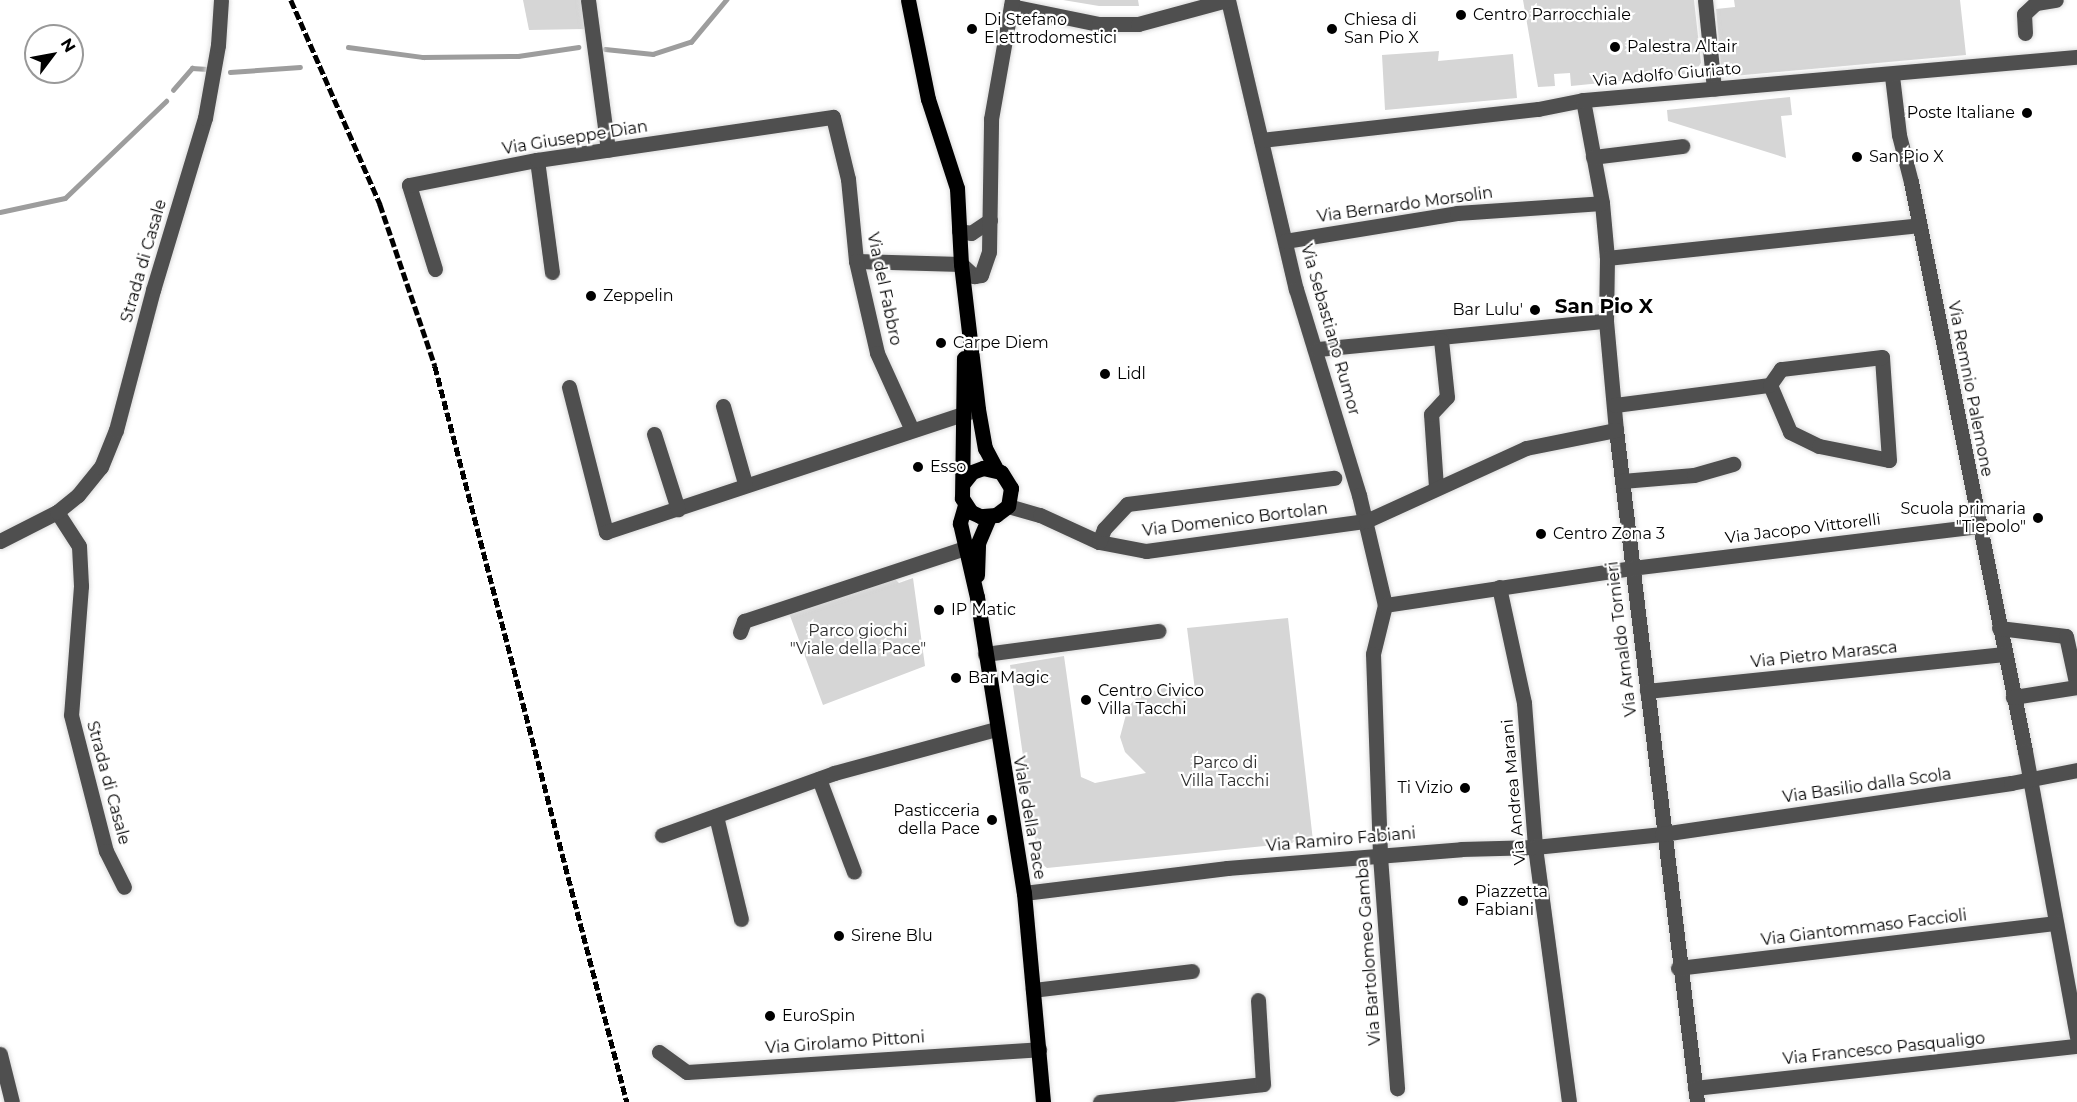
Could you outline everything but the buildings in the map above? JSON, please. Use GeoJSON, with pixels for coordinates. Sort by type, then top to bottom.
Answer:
{"type":"FeatureCollection","features":[{"type":"Feature","properties":{"kind":"main road","name":"Viale della Pace"},"geometry":{"type":"LineString","coordinates":[[908,0],[926,89],[957,188],[966,319],[984,448],[996,469],[1011,488],[1008,506]]}},
{"type":"Feature","properties":{"kind":"main road","name":"Viale della Pace"},"geometry":{"type":"LineString","coordinates":[[966,319],[961,413],[965,505],[960,523],[976,591],[996,729],[1024,893],[1043,1102]]}},
{"type":"Feature","properties":{"kind":"main road"},"geometry":{"type":"LineString","coordinates":[[964,482],[972,472],[996,469]]}},
{"type":"Feature","properties":{"kind":"main road"},"geometry":{"type":"LineString","coordinates":[[965,505],[971,512],[989,517],[1008,506]]}},
{"type":"Feature","properties":{"kind":"main road","name":"Viale della Pace"},"geometry":{"type":"LineString","coordinates":[[976,591],[978,543],[989,517]]}},
{"type":"Feature","properties":{"kind":"street","name":"Strada di Casale"},"geometry":{"type":"LineString","coordinates":[[0,541],[57,512],[101,467],[116,430],[153,290],[205,118],[218,45],[221,0]]}},
{"type":"Feature","properties":{"kind":"street"},"geometry":{"type":"LineString","coordinates":[[588,0],[608,150]]}},
{"type":"Feature","properties":{"kind":"street"},"geometry":{"type":"LineString","coordinates":[[856,261],[961,264],[974,276],[981,275],[989,252],[991,119],[1011,3],[1099,24],[1138,24],[1227,0]]}},
{"type":"Feature","properties":{"kind":"street","name":"Via Sebastiano Rumor"},"geometry":{"type":"LineString","coordinates":[[1227,0],[1296,289],[1318,349],[1376,564]]}},
{"type":"Feature","properties":{"kind":"street"},"geometry":{"type":"LineString","coordinates":[[1706,0],[1714,88]]}},
{"type":"Feature","properties":{"kind":"street"},"geometry":{"type":"LineString","coordinates":[[2025,33],[2024,14],[2036,3],[2056,0]]}},
{"type":"Feature","properties":{"kind":"street","name":"Via Adolfo Giuriato"},"geometry":{"type":"LineString","coordinates":[[1261,140],[1538,109],[1583,100],[1714,88],[1892,76],[2077,57]]}},
{"type":"Feature","properties":{"kind":"street","name":"Via Remnio Palemone"},"geometry":{"type":"LineString","coordinates":[[1892,76],[1896,123],[1919,225],[2030,780],[2077,1036]]}},
{"type":"Feature","properties":{"kind":"street","name":"Via Arnaldo Tornieri"},"geometry":{"type":"LineString","coordinates":[[1583,100],[1602,202],[1607,258],[1606,321],[1616,430],[1678,968],[1696,1095]]}},
{"type":"Feature","properties":{"kind":"street","name":"Via Giuseppe Dian"},"geometry":{"type":"LineString","coordinates":[[435,269],[409,185],[537,160],[833,117]]}},
{"type":"Feature","properties":{"kind":"street","name":"Via del Fabbro"},"geometry":{"type":"LineString","coordinates":[[833,117],[848,179],[856,261],[878,353],[910,428]]}},
{"type":"Feature","properties":{"kind":"street"},"geometry":{"type":"LineString","coordinates":[[1593,157],[1682,146]]}},
{"type":"Feature","properties":{"kind":"street"},"geometry":{"type":"LineString","coordinates":[[537,160],[552,272]]}},
{"type":"Feature","properties":{"kind":"street","name":"Via Bernardo Morsolin"},"geometry":{"type":"LineString","coordinates":[[1285,241],[1457,213],[1602,202]]}},
{"type":"Feature","properties":{"kind":"street"},"geometry":{"type":"LineString","coordinates":[[959,231],[971,233],[990,220]]}},
{"type":"Feature","properties":{"kind":"street"},"geometry":{"type":"LineString","coordinates":[[1607,258],[1919,225]]}},
{"type":"Feature","properties":{"kind":"street"},"geometry":{"type":"LineString","coordinates":[[1318,349],[1441,340],[1606,321]]}},
{"type":"Feature","properties":{"kind":"street"},"geometry":{"type":"LineString","coordinates":[[1436,487],[1431,414],[1447,397],[1441,340]]}},
{"type":"Feature","properties":{"kind":"street"},"geometry":{"type":"LineString","coordinates":[[1615,405],[1770,385],[1781,369],[1882,357],[1889,460],[1819,446],[1790,432],[1770,385]]}},
{"type":"Feature","properties":{"kind":"street"},"geometry":{"type":"LineString","coordinates":[[569,387],[606,532],[910,428],[978,409]]}},
{"type":"Feature","properties":{"kind":"street"},"geometry":{"type":"LineString","coordinates":[[723,406],[745,483]]}},
{"type":"Feature","properties":{"kind":"street","name":"Via Domenico Bortolan"},"geometry":{"type":"LineString","coordinates":[[1008,506],[1040,514],[1099,542],[1146,552],[1366,521],[1436,487],[1526,448],[1616,430]]}},
{"type":"Feature","properties":{"kind":"street"},"geometry":{"type":"LineString","coordinates":[[654,434],[678,509]]}},
{"type":"Feature","properties":{"kind":"street"},"geometry":{"type":"LineString","coordinates":[[1622,481],[1694,475],[1733,464]]}},
{"type":"Feature","properties":{"kind":"street"},"geometry":{"type":"LineString","coordinates":[[1099,542],[1111,519],[1127,504],[1334,478]]}},
{"type":"Feature","properties":{"kind":"street","name":"Strada di Casale"},"geometry":{"type":"LineString","coordinates":[[57,512],[79,546],[81,586],[71,716],[106,851],[124,887]]}},
{"type":"Feature","properties":{"kind":"street","name":"Via Jacopo Vittorelli"},"geometry":{"type":"LineString","coordinates":[[1385,605],[1632,568],[1979,526]]}},
{"type":"Feature","properties":{"kind":"street"},"geometry":{"type":"LineString","coordinates":[[740,632],[744,621],[965,548]]}},
{"type":"Feature","properties":{"kind":"street","name":"Via Bartolomeo Gamba"},"geometry":{"type":"LineString","coordinates":[[1376,564],[1385,605],[1373,654],[1380,856],[1397,1089]]}},
{"type":"Feature","properties":{"kind":"street","name":"Via Andrea Marani"},"geometry":{"type":"LineString","coordinates":[[1500,587],[1524,703],[1535,847],[1569,1102]]}},
{"type":"Feature","properties":{"kind":"street"},"geometry":{"type":"LineString","coordinates":[[1999,628],[2066,636],[2077,687],[2013,697]]}},
{"type":"Feature","properties":{"kind":"street"},"geometry":{"type":"LineString","coordinates":[[985,654],[1158,631]]}},
{"type":"Feature","properties":{"kind":"street","name":"Via Pietro Marasca"},"geometry":{"type":"LineString","coordinates":[[1647,691],[2004,654]]}},
{"type":"Feature","properties":{"kind":"street"},"geometry":{"type":"LineString","coordinates":[[662,835],[819,778],[996,729]]}},
{"type":"Feature","properties":{"kind":"street","name":"Via Basilio dalla Scola"},"geometry":{"type":"LineString","coordinates":[[1662,834],[2030,780],[2077,770]]}},
{"type":"Feature","properties":{"kind":"street"},"geometry":{"type":"LineString","coordinates":[[819,778],[854,872]]}},
{"type":"Feature","properties":{"kind":"street"},"geometry":{"type":"LineString","coordinates":[[716,816],[741,919]]}},
{"type":"Feature","properties":{"kind":"street","name":"Via Ramiro Fabiani"},"geometry":{"type":"LineString","coordinates":[[1024,893],[1227,868],[1535,847],[1662,834]]}},
{"type":"Feature","properties":{"kind":"street","name":"Via Giantommaso Faccioli"},"geometry":{"type":"LineString","coordinates":[[1678,968],[2055,923]]}},
{"type":"Feature","properties":{"kind":"street"},"geometry":{"type":"LineString","coordinates":[[1033,990],[1192,971]]}},
{"type":"Feature","properties":{"kind":"street"},"geometry":{"type":"LineString","coordinates":[[1100,1102],[1263,1084],[1258,1000]]}},
{"type":"Feature","properties":{"kind":"street","name":"Via Francesco Pasqualigo"},"geometry":{"type":"LineString","coordinates":[[1696,1095],[2077,1046]]}},
{"type":"Feature","properties":{"kind":"street","name":"Via Girolamo Pittoni"},"geometry":{"type":"LineString","coordinates":[[659,1052],[687,1072],[1039,1049]]}},
{"type":"Feature","properties":{"kind":"street"},"geometry":{"type":"LineString","coordinates":[[0,1054],[12,1102]]}},
{"type":"Feature","properties":{"kind":"green space"},"geometry":{"type":"Polygon","coordinates":[[[523,0],[585,0],[584,29],[529,30],[523,0]]]}},
{"type":"Feature","properties":{"kind":"green space"},"geometry":{"type":"Polygon","coordinates":[[[1063,0],[1138,0],[1139,6],[1099,6],[1063,0]]]}},
{"type":"Feature","properties":{"kind":"green space","name":"Palestra Altair"},"geometry":{"type":"Polygon","coordinates":[[[1523,0],[1694,0],[1701,63],[1696,70],[1681,75],[1571,86],[1570,73],[1554,74],[1555,86],[1538,87],[1523,0]]]}},
{"type":"Feature","properties":{"kind":"green space"},"geometry":{"type":"Polygon","coordinates":[[[1734,0],[1960,0],[1966,55],[1722,77],[1716,9],[1735,7],[1734,0]]]}},
{"type":"Feature","properties":{"kind":"green space"},"geometry":{"type":"Polygon","coordinates":[[[1439,51],[1438,61],[1513,54],[1517,98],[1385,110],[1382,55],[1439,51]]]}},
{"type":"Feature","properties":{"kind":"green space"},"geometry":{"type":"Polygon","coordinates":[[[1790,97],[1792,115],[1781,116],[1786,158],[1668,121],[1667,110],[1790,97]]]}},
{"type":"Feature","properties":{"kind":"green space","name":"Parco giochi \"Viale della Pace\""},"geometry":{"type":"Polygon","coordinates":[[[893,577],[899,583],[913,578],[925,666],[823,705],[789,613],[893,577]]]}},
{"type":"Feature","properties":{"kind":"green space","name":"Parco di Villa Tacchi"},"geometry":{"type":"Polygon","coordinates":[[[1288,618],[1313,841],[1047,868],[1038,861],[1010,665],[1064,656],[1081,777],[1095,783],[1146,773],[1125,752],[1120,737],[1128,707],[1139,695],[1168,687],[1196,698],[1187,628],[1288,618]]]}},
{"type":"Feature","properties":{"kind":"waterway"},"geometry":{"type":"LineString","coordinates":[[605,49],[653,54],[691,42],[726,0]]}},
{"type":"Feature","properties":{"kind":"waterway"},"geometry":{"type":"LineString","coordinates":[[348,47],[423,57],[518,56],[578,47]]}},
{"type":"Feature","properties":{"kind":"waterway"},"geometry":{"type":"LineString","coordinates":[[230,72],[300,67]]}},
{"type":"Feature","properties":{"kind":"waterway"},"geometry":{"type":"LineString","coordinates":[[173,90],[192,68],[207,69]]}},
{"type":"Feature","properties":{"kind":"waterway"},"geometry":{"type":"LineString","coordinates":[[0,212],[65,198],[166,101]]}},
{"type":"Feature","properties":{"kind":"railway"},"geometry":{"type":"LineString","coordinates":[[291,0],[380,204],[435,366],[627,1102]]}},
{"type":"Feature","properties":{"kind":"place","name":"Centro Parrocchiale"},"geometry":{"type":"Point","coordinates":[1461,15]}},
{"type":"Feature","properties":{"kind":"place","name":"Di Stefano Elettrodomestici"},"geometry":{"type":"Point","coordinates":[972,29]}},
{"type":"Feature","properties":{"kind":"place","name":"Chiesa di San Pio X"},"geometry":{"type":"Point","coordinates":[1332,29]}},
{"type":"Feature","properties":{"kind":"place","name":"Palestra Altair"},"geometry":{"type":"Point","coordinates":[1615,47]}},
{"type":"Feature","properties":{"kind":"place","name":"Poste Italiane"},"geometry":{"type":"Point","coordinates":[2027,113]}},
{"type":"Feature","properties":{"kind":"place","name":"San Pio X"},"geometry":{"type":"Point","coordinates":[1857,157]}},
{"type":"Feature","properties":{"kind":"place","name":"Zeppelin"},"geometry":{"type":"Point","coordinates":[591,296]}},
{"type":"Feature","properties":{"kind":"place","name":"Bar Lulu'"},"geometry":{"type":"Point","coordinates":[1535,310]}},
{"type":"Feature","properties":{"kind":"place","name":"Carpe Diem"},"geometry":{"type":"Point","coordinates":[941,343]}},
{"type":"Feature","properties":{"kind":"place","name":"Lidl"},"geometry":{"type":"Point","coordinates":[1105,374]}},
{"type":"Feature","properties":{"kind":"place","name":"Esso"},"geometry":{"type":"Point","coordinates":[918,467]}},
{"type":"Feature","properties":{"kind":"place","name":"Scuola primaria \"Tiepolo\""},"geometry":{"type":"Point","coordinates":[2038,518]}},
{"type":"Feature","properties":{"kind":"place","name":"Centro Zona 3"},"geometry":{"type":"Point","coordinates":[1541,534]}},
{"type":"Feature","properties":{"kind":"place","name":"IP Matic"},"geometry":{"type":"Point","coordinates":[939,610]}},
{"type":"Feature","properties":{"kind":"place","name":"Bar Magic"},"geometry":{"type":"Point","coordinates":[956,678]}},
{"type":"Feature","properties":{"kind":"place","name":"Centro Civico Villa Tacchi"},"geometry":{"type":"Point","coordinates":[1086,700]}},
{"type":"Feature","properties":{"kind":"place","name":"Ti Vizio"},"geometry":{"type":"Point","coordinates":[1465,788]}},
{"type":"Feature","properties":{"kind":"place","name":"Pasticceria della Pace"},"geometry":{"type":"Point","coordinates":[992,820]}},
{"type":"Feature","properties":{"kind":"place","name":"Piazzetta Fabiani"},"geometry":{"type":"Point","coordinates":[1463,901]}},
{"type":"Feature","properties":{"kind":"place","name":"Sirene Blu"},"geometry":{"type":"Point","coordinates":[839,936]}},
{"type":"Feature","properties":{"kind":"place","name":"EuroSpin"},"geometry":{"type":"Point","coordinates":[770,1016]}},
{"type":"Feature","properties":{"kind":"district","name":"San Pio X"},"geometry":{"type":"Point","coordinates":[1604,306]}}]}
